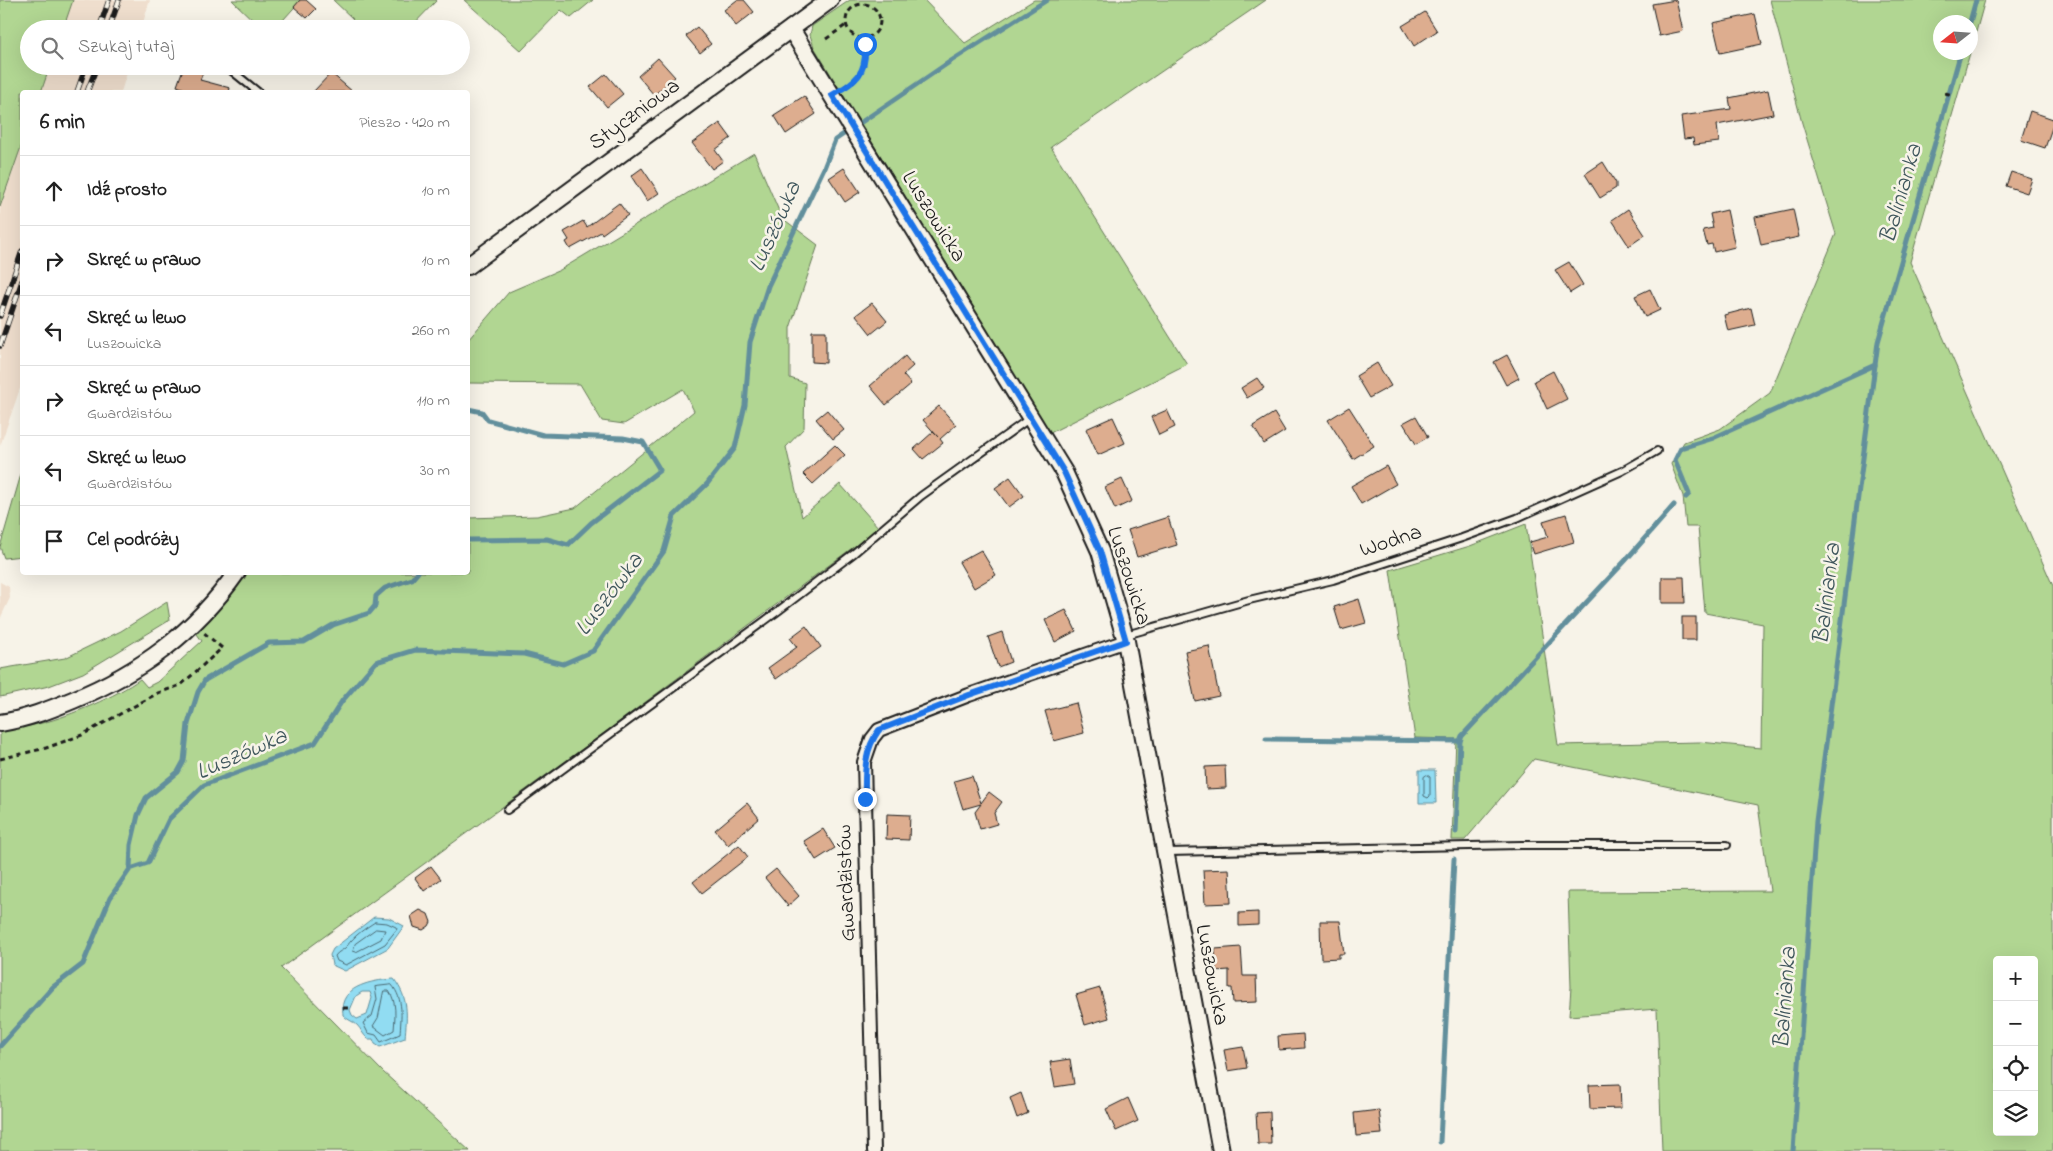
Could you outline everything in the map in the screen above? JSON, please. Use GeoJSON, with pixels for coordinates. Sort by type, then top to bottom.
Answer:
{"type":"FeatureCollection","features":[{"type":"Feature","properties":{"kind":"street","name":"Styczniowa"},"geometry":{"type":"LineString","coordinates":[[470,265],[830,0]]}},
{"type":"Feature","properties":{"kind":"street","name":"Luszowicka"},"geometry":{"type":"LineString","coordinates":[[791,29],[1064,472],[1100,551],[1125,638],[1221,1151]]}},
{"type":"Feature","properties":{"kind":"street"},"geometry":{"type":"LineString","coordinates":[[0,723],[43,712],[111,684],[161,652],[193,624],[222,594],[235,575]]}},
{"type":"Feature","properties":{"kind":"street","name":"Gwardzistów"},"geometry":{"type":"LineString","coordinates":[[874,1151],[864,762],[872,739],[879,730],[893,724],[1125,638]]}},
{"type":"Feature","properties":{"kind":"lane"},"geometry":{"type":"LineString","coordinates":[[237,75],[256,90]]}},
{"type":"Feature","properties":{"kind":"lane"},"geometry":{"type":"LineString","coordinates":[[507,810],[778,611],[854,553],[922,496],[1030,418]]}},
{"type":"Feature","properties":{"kind":"lane","name":"Wodna"},"geometry":{"type":"LineString","coordinates":[[1125,638],[1249,600],[1333,580],[1462,538],[1517,518],[1622,471],[1658,451]]}},
{"type":"Feature","properties":{"kind":"lane"},"geometry":{"type":"LineString","coordinates":[[1166,852],[1521,844],[1727,845]]}},
{"type":"Feature","properties":{"kind":"path"},"geometry":{"type":"LineString","coordinates":[[859,4],[870,6],[878,14],[879,25],[873,34],[863,37],[852,34],[846,25],[847,14],[859,4]]}},
{"type":"Feature","properties":{"kind":"path"},"geometry":{"type":"LineString","coordinates":[[826,39],[846,25]]}},
{"type":"Feature","properties":{"kind":"path"},"geometry":{"type":"LineString","coordinates":[[832,95],[861,75],[866,60],[863,37]]}},
{"type":"Feature","properties":{"kind":"path"},"geometry":{"type":"LineString","coordinates":[[1945,93],[1953,95]]}},
{"type":"Feature","properties":{"kind":"path"},"geometry":{"type":"LineString","coordinates":[[0,759],[46,748],[82,735],[158,693],[181,685],[222,648],[193,624]]}},
{"type":"Feature","properties":{"kind":"path"},"geometry":{"type":"LineString","coordinates":[[343,1008],[351,1008]]}},
{"type":"Feature","properties":{"kind":"shaded area"},"geometry":{"type":"Polygon","coordinates":[[[73,0],[150,0],[144,20],[66,20],[73,0]]]}},
{"type":"Feature","properties":{"kind":"shaded area"},"geometry":{"type":"Polygon","coordinates":[[[47,75],[126,75],[122,90],[42,90],[47,75]]]}},
{"type":"Feature","properties":{"kind":"shaded area"},"geometry":{"type":"Polygon","coordinates":[[[20,150],[20,389],[0,446],[0,207],[20,150]]]}},
{"type":"Feature","properties":{"kind":"shaded area"},"geometry":{"type":"Polygon","coordinates":[[[0,582],[9,587],[10,598],[0,619],[0,582]]]}},
{"type":"Feature","properties":{"kind":"green space"},"geometry":{"type":"Polygon","coordinates":[[[0,0],[73,0],[66,20],[20,20],[20,75],[47,75],[42,90],[20,90],[20,150],[0,207],[0,0]]]}},
{"type":"Feature","properties":{"kind":"green space"},"geometry":{"type":"Polygon","coordinates":[[[232,0],[301,0],[283,20],[253,20],[232,0]]]}},
{"type":"Feature","properties":{"kind":"green space"},"geometry":{"type":"Polygon","coordinates":[[[333,0],[437,0],[418,20],[353,19],[333,0]]]}},
{"type":"Feature","properties":{"kind":"green space"},"geometry":{"type":"Polygon","coordinates":[[[464,0],[593,0],[571,18],[561,10],[521,51],[464,0]]]}},
{"type":"Feature","properties":{"kind":"green space"},"geometry":{"type":"Polygon","coordinates":[[[850,0],[924,0],[965,43],[1034,0],[1266,0],[1051,147],[1187,364],[1050,433],[814,47],[810,35],[812,26],[850,0]]]}},
{"type":"Feature","properties":{"kind":"green space"},"geometry":{"type":"Polygon","coordinates":[[[1770,0],[1985,0],[1978,25],[1978,15],[1933,15],[1933,60],[1968,60],[1910,262],[2053,586],[2053,1151],[1662,1151],[1657,1009],[1569,1016],[1571,987],[1568,892],[1770,891],[1758,805],[1534,759],[1465,840],[1452,840],[1456,739],[1415,738],[1390,570],[1470,546],[1526,524],[1558,745],[1700,742],[1761,748],[1763,624],[1705,613],[1698,527],[1686,527],[1683,496],[1671,464],[1684,442],[1720,429],[1770,393],[1836,234],[1802,123],[1770,0]]]}},
{"type":"Feature","properties":{"kind":"green space"},"geometry":{"type":"Polygon","coordinates":[[[754,153],[782,218],[818,245],[790,328],[790,378],[805,383],[804,428],[786,447],[802,517],[840,484],[879,528],[604,733],[281,968],[383,1072],[470,1151],[0,1151],[0,731],[66,716],[106,699],[140,679],[147,687],[157,682],[202,641],[197,634],[245,575],[470,575],[470,518],[537,516],[575,508],[694,411],[683,389],[624,424],[602,421],[580,384],[470,383],[470,338],[509,292],[560,270],[754,153]]]}},
{"type":"Feature","properties":{"kind":"green space"},"geometry":{"type":"Polygon","coordinates":[[[20,478],[20,556],[4,558],[0,547],[20,478]]]}},
{"type":"Feature","properties":{"kind":"green space"},"geometry":{"type":"Polygon","coordinates":[[[167,602],[170,620],[83,673],[49,686],[0,697],[0,669],[65,658],[121,631],[167,602]]]}},
{"type":"Feature","properties":{"kind":"water"},"geometry":{"type":"Polygon","coordinates":[[[1419,770],[1435,770],[1436,803],[1419,803],[1419,770]]]}},
{"type":"Feature","properties":{"kind":"water"},"geometry":{"type":"Polygon","coordinates":[[[374,917],[389,918],[404,926],[388,948],[345,971],[332,965],[330,955],[333,949],[374,917]]]}},
{"type":"Feature","properties":{"kind":"water"},"geometry":{"type":"Polygon","coordinates":[[[394,979],[405,1000],[405,1038],[380,1047],[375,1044],[373,1039],[368,1039],[357,1025],[343,1015],[343,1005],[346,997],[357,987],[394,979]],[[362,992],[356,996],[350,1010],[357,1019],[367,1015],[372,998],[370,992],[362,992]]]}},
{"type":"Feature","properties":{"kind":"building"},"geometry":{"type":"Polygon","coordinates":[[[300,0],[306,0],[316,9],[307,18],[294,7],[300,0]]]}},
{"type":"Feature","properties":{"kind":"building"},"geometry":{"type":"Polygon","coordinates":[[[737,0],[744,0],[754,12],[736,26],[724,10],[737,0]]]}},
{"type":"Feature","properties":{"kind":"building"},"geometry":{"type":"Polygon","coordinates":[[[1676,0],[1683,31],[1659,36],[1652,4],[1676,0]]]}},
{"type":"Feature","properties":{"kind":"building"},"geometry":{"type":"Polygon","coordinates":[[[1425,12],[1437,31],[1414,46],[1402,26],[1425,12]]]}},
{"type":"Feature","properties":{"kind":"building"},"geometry":{"type":"Polygon","coordinates":[[[1755,14],[1762,44],[1720,53],[1713,23],[1755,14]]]}},
{"type":"Feature","properties":{"kind":"building"},"geometry":{"type":"Polygon","coordinates":[[[697,27],[711,44],[700,53],[686,36],[697,27]]]}},
{"type":"Feature","properties":{"kind":"building"},"geometry":{"type":"Polygon","coordinates":[[[658,58],[675,77],[654,95],[638,76],[658,58]]]}},
{"type":"Feature","properties":{"kind":"building"},"geometry":{"type":"Polygon","coordinates":[[[606,74],[623,94],[607,107],[590,87],[606,74]]]}},
{"type":"Feature","properties":{"kind":"building"},"geometry":{"type":"Polygon","coordinates":[[[181,75],[202,75],[200,80],[230,88],[230,90],[188,90],[177,86],[181,75]]]}},
{"type":"Feature","properties":{"kind":"building"},"geometry":{"type":"Polygon","coordinates":[[[329,75],[333,75],[351,90],[315,90],[329,75]]]}},
{"type":"Feature","properties":{"kind":"building"},"geometry":{"type":"Polygon","coordinates":[[[1768,90],[1773,114],[1717,125],[1719,142],[1694,145],[1693,138],[1684,139],[1681,116],[1731,109],[1729,98],[1768,90]]]}},
{"type":"Feature","properties":{"kind":"building"},"geometry":{"type":"Polygon","coordinates":[[[804,96],[816,114],[786,134],[774,115],[804,96]]]}},
{"type":"Feature","properties":{"kind":"building"},"geometry":{"type":"Polygon","coordinates":[[[2030,111],[2053,119],[2053,125],[2045,148],[2021,140],[2030,111]]]}},
{"type":"Feature","properties":{"kind":"building"},"geometry":{"type":"Polygon","coordinates":[[[720,123],[731,138],[715,150],[723,161],[712,169],[692,143],[720,123]]]}},
{"type":"Feature","properties":{"kind":"building"},"geometry":{"type":"Polygon","coordinates":[[[1603,162],[1616,183],[1616,188],[1600,198],[1585,174],[1603,162]]]}},
{"type":"Feature","properties":{"kind":"building"},"geometry":{"type":"Polygon","coordinates":[[[642,168],[659,193],[647,201],[631,176],[642,168]]]}},
{"type":"Feature","properties":{"kind":"building"},"geometry":{"type":"Polygon","coordinates":[[[844,168],[860,192],[845,202],[829,178],[844,168]]]}},
{"type":"Feature","properties":{"kind":"building"},"geometry":{"type":"Polygon","coordinates":[[[2011,172],[2032,179],[2027,193],[2006,186],[2011,172]]]}},
{"type":"Feature","properties":{"kind":"building"},"geometry":{"type":"Polygon","coordinates":[[[619,203],[628,215],[602,234],[601,232],[570,249],[566,242],[569,240],[564,232],[583,221],[587,227],[619,203]]]}},
{"type":"Feature","properties":{"kind":"building"},"geometry":{"type":"Polygon","coordinates":[[[1628,209],[1645,235],[1629,246],[1612,220],[1628,209]]]}},
{"type":"Feature","properties":{"kind":"building"},"geometry":{"type":"Polygon","coordinates":[[[1793,209],[1799,237],[1761,245],[1755,217],[1793,209]]]}},
{"type":"Feature","properties":{"kind":"building"},"geometry":{"type":"Polygon","coordinates":[[[1727,210],[1735,247],[1714,252],[1712,244],[1707,245],[1703,230],[1713,228],[1710,214],[1727,210]]]}},
{"type":"Feature","properties":{"kind":"building"},"geometry":{"type":"Polygon","coordinates":[[[1569,262],[1583,285],[1570,293],[1555,270],[1569,262]]]}},
{"type":"Feature","properties":{"kind":"building"},"geometry":{"type":"Polygon","coordinates":[[[1650,289],[1660,310],[1645,317],[1635,296],[1650,289]]]}},
{"type":"Feature","properties":{"kind":"building"},"geometry":{"type":"Polygon","coordinates":[[[872,303],[887,321],[871,334],[856,315],[872,303]]]}},
{"type":"Feature","properties":{"kind":"building"},"geometry":{"type":"Polygon","coordinates":[[[1751,308],[1755,325],[1728,331],[1724,315],[1751,308]]]}},
{"type":"Feature","properties":{"kind":"building"},"geometry":{"type":"Polygon","coordinates":[[[812,331],[826,331],[826,363],[812,362],[812,331]]]}},
{"type":"Feature","properties":{"kind":"building"},"geometry":{"type":"Polygon","coordinates":[[[1507,355],[1519,378],[1506,385],[1494,362],[1507,355]]]}},
{"type":"Feature","properties":{"kind":"building"},"geometry":{"type":"Polygon","coordinates":[[[905,356],[913,366],[903,375],[911,384],[886,405],[870,386],[905,356]]]}},
{"type":"Feature","properties":{"kind":"building"},"geometry":{"type":"Polygon","coordinates":[[[1377,363],[1391,386],[1369,398],[1356,376],[1377,363]]]}},
{"type":"Feature","properties":{"kind":"building"},"geometry":{"type":"Polygon","coordinates":[[[1553,371],[1567,399],[1547,409],[1534,381],[1553,371]]]}},
{"type":"Feature","properties":{"kind":"building"},"geometry":{"type":"Polygon","coordinates":[[[1257,378],[1264,388],[1247,398],[1241,388],[1257,378]]]}},
{"type":"Feature","properties":{"kind":"building"},"geometry":{"type":"Polygon","coordinates":[[[939,406],[956,425],[940,439],[943,443],[923,459],[914,449],[933,432],[938,437],[923,420],[939,406]]]}},
{"type":"Feature","properties":{"kind":"building"},"geometry":{"type":"Polygon","coordinates":[[[1349,407],[1374,446],[1353,459],[1328,420],[1349,407]]]}},
{"type":"Feature","properties":{"kind":"building"},"geometry":{"type":"Polygon","coordinates":[[[827,410],[844,430],[833,439],[816,419],[827,410]]]}},
{"type":"Feature","properties":{"kind":"building"},"geometry":{"type":"Polygon","coordinates":[[[1167,410],[1175,427],[1159,435],[1151,417],[1167,410]]]}},
{"type":"Feature","properties":{"kind":"building"},"geometry":{"type":"Polygon","coordinates":[[[1274,413],[1285,431],[1264,444],[1253,426],[1274,413]]]}},
{"type":"Feature","properties":{"kind":"building"},"geometry":{"type":"Polygon","coordinates":[[[1416,416],[1428,437],[1416,444],[1403,423],[1416,416]]]}},
{"type":"Feature","properties":{"kind":"building"},"geometry":{"type":"Polygon","coordinates":[[[1113,417],[1125,443],[1098,455],[1086,429],[1113,417]]]}},
{"type":"Feature","properties":{"kind":"building"},"geometry":{"type":"Polygon","coordinates":[[[835,445],[845,455],[813,484],[803,474],[835,445]]]}},
{"type":"Feature","properties":{"kind":"building"},"geometry":{"type":"Polygon","coordinates":[[[1386,466],[1396,484],[1361,504],[1351,486],[1386,466]]]}},
{"type":"Feature","properties":{"kind":"building"},"geometry":{"type":"Polygon","coordinates":[[[1010,477],[1024,496],[1009,507],[995,488],[1010,477]]]}},
{"type":"Feature","properties":{"kind":"building"},"geometry":{"type":"Polygon","coordinates":[[[1122,479],[1132,501],[1115,509],[1105,487],[1122,479]]]}},
{"type":"Feature","properties":{"kind":"building"},"geometry":{"type":"Polygon","coordinates":[[[1566,514],[1574,542],[1534,554],[1530,542],[1548,537],[1543,521],[1566,514]]]}},
{"type":"Feature","properties":{"kind":"building"},"geometry":{"type":"Polygon","coordinates":[[[1168,517],[1177,545],[1137,557],[1128,530],[1168,517]]]}},
{"type":"Feature","properties":{"kind":"building"},"geometry":{"type":"Polygon","coordinates":[[[981,550],[996,575],[974,588],[959,562],[981,550]]]}},
{"type":"Feature","properties":{"kind":"building"},"geometry":{"type":"Polygon","coordinates":[[[1662,577],[1684,577],[1685,603],[1662,603],[1662,577]]]}},
{"type":"Feature","properties":{"kind":"building"},"geometry":{"type":"Polygon","coordinates":[[[1359,599],[1366,623],[1341,630],[1334,607],[1359,599]]]}},
{"type":"Feature","properties":{"kind":"building"},"geometry":{"type":"Polygon","coordinates":[[[1066,610],[1076,631],[1055,642],[1045,620],[1066,610]]]}},
{"type":"Feature","properties":{"kind":"building"},"geometry":{"type":"Polygon","coordinates":[[[1682,617],[1696,617],[1696,640],[1682,640],[1682,617]]]}},
{"type":"Feature","properties":{"kind":"building"},"geometry":{"type":"Polygon","coordinates":[[[806,626],[821,647],[776,679],[768,668],[797,647],[790,638],[806,626]]]}},
{"type":"Feature","properties":{"kind":"building"},"geometry":{"type":"Polygon","coordinates":[[[1002,632],[1011,662],[998,667],[988,637],[1002,632]]]}},
{"type":"Feature","properties":{"kind":"building"},"geometry":{"type":"Polygon","coordinates":[[[1209,646],[1219,696],[1195,701],[1185,651],[1209,646]]]}},
{"type":"Feature","properties":{"kind":"building"},"geometry":{"type":"Polygon","coordinates":[[[1076,703],[1084,733],[1054,741],[1045,711],[1076,703]]]}},
{"type":"Feature","properties":{"kind":"building"},"geometry":{"type":"Polygon","coordinates":[[[1225,766],[1226,788],[1206,789],[1205,767],[1225,766]]]}},
{"type":"Feature","properties":{"kind":"building"},"geometry":{"type":"Polygon","coordinates":[[[972,776],[981,803],[989,792],[1002,802],[994,813],[997,824],[980,829],[975,812],[981,804],[963,809],[954,781],[972,776]]]}},
{"type":"Feature","properties":{"kind":"building"},"geometry":{"type":"Polygon","coordinates":[[[747,803],[759,818],[728,845],[715,830],[747,803]]]}},
{"type":"Feature","properties":{"kind":"building"},"geometry":{"type":"Polygon","coordinates":[[[887,814],[910,815],[909,840],[886,839],[887,814]]]}},
{"type":"Feature","properties":{"kind":"building"},"geometry":{"type":"Polygon","coordinates":[[[823,829],[835,848],[816,860],[804,841],[823,829]]]}},
{"type":"Feature","properties":{"kind":"building"},"geometry":{"type":"Polygon","coordinates":[[[739,845],[748,857],[702,893],[693,882],[739,845]]]}},
{"type":"Feature","properties":{"kind":"building"},"geometry":{"type":"Polygon","coordinates":[[[431,866],[441,879],[424,891],[415,878],[431,866]]]}},
{"type":"Feature","properties":{"kind":"building"},"geometry":{"type":"Polygon","coordinates":[[[776,869],[799,896],[788,906],[765,878],[776,869]]]}},
{"type":"Feature","properties":{"kind":"building"},"geometry":{"type":"Polygon","coordinates":[[[1229,869],[1231,903],[1205,904],[1203,870],[1229,869]]]}},
{"type":"Feature","properties":{"kind":"building"},"geometry":{"type":"Polygon","coordinates":[[[420,910],[428,914],[431,922],[423,930],[414,927],[411,916],[420,910]]]}},
{"type":"Feature","properties":{"kind":"building"},"geometry":{"type":"Polygon","coordinates":[[[1258,912],[1258,925],[1239,926],[1239,913],[1258,912]]]}},
{"type":"Feature","properties":{"kind":"building"},"geometry":{"type":"Polygon","coordinates":[[[1320,921],[1340,921],[1344,954],[1339,954],[1339,958],[1321,959],[1320,921]]]}},
{"type":"Feature","properties":{"kind":"building"},"geometry":{"type":"Polygon","coordinates":[[[1241,947],[1243,976],[1256,976],[1257,1002],[1233,1003],[1232,988],[1229,988],[1229,970],[1216,971],[1215,949],[1241,947]]]}},
{"type":"Feature","properties":{"kind":"building"},"geometry":{"type":"Polygon","coordinates":[[[1100,988],[1109,1018],[1085,1025],[1076,995],[1100,988]]]}},
{"type":"Feature","properties":{"kind":"building"},"geometry":{"type":"Polygon","coordinates":[[[1303,1034],[1304,1048],[1279,1050],[1278,1036],[1303,1034]]]}},
{"type":"Feature","properties":{"kind":"building"},"geometry":{"type":"Polygon","coordinates":[[[1243,1047],[1247,1068],[1228,1071],[1224,1050],[1243,1047]]]}},
{"type":"Feature","properties":{"kind":"building"},"geometry":{"type":"Polygon","coordinates":[[[1070,1059],[1074,1084],[1055,1087],[1050,1062],[1070,1059]]]}},
{"type":"Feature","properties":{"kind":"building"},"geometry":{"type":"Polygon","coordinates":[[[1620,1084],[1621,1108],[1590,1109],[1589,1085],[1620,1084]]]}},
{"type":"Feature","properties":{"kind":"building"},"geometry":{"type":"Polygon","coordinates":[[[1021,1093],[1028,1113],[1017,1118],[1010,1098],[1021,1093]]]}},
{"type":"Feature","properties":{"kind":"building"},"geometry":{"type":"Polygon","coordinates":[[[1128,1098],[1138,1121],[1116,1131],[1106,1109],[1128,1098]]]}},
{"type":"Feature","properties":{"kind":"building"},"geometry":{"type":"Polygon","coordinates":[[[1379,1110],[1382,1134],[1356,1136],[1354,1113],[1379,1110]]]}},
{"type":"Feature","properties":{"kind":"building"},"geometry":{"type":"Polygon","coordinates":[[[1270,1112],[1271,1144],[1258,1144],[1256,1113],[1270,1112]]]}},
{"type":"Feature","properties":{"kind":"waterway","name":"Luszówka"},"geometry":{"type":"LineString","coordinates":[[0,1046],[53,987],[83,964],[110,898],[130,869],[148,863],[169,819],[204,785],[315,743],[342,701],[376,662],[415,650],[524,654],[563,664],[593,651],[664,551],[674,516],[707,484],[735,448],[745,405],[750,342],[768,286],[824,168],[835,140],[951,61],[1047,0]]}},
{"type":"Feature","properties":{"kind":"waterway","name":"Balinianka"},"geometry":{"type":"LineString","coordinates":[[1972,15],[1976,0]]}},
{"type":"Feature","properties":{"kind":"waterway","name":"Balinianka"},"geometry":{"type":"LineString","coordinates":[[1793,1151],[1816,821],[1878,342],[1959,60]]}},
{"type":"Feature","properties":{"kind":"waterway"},"geometry":{"type":"LineString","coordinates":[[1686,497],[1689,494],[1675,460],[1681,448],[1713,438],[1875,365]]}},
{"type":"Feature","properties":{"kind":"waterway"},"geometry":{"type":"LineString","coordinates":[[470,409],[482,412],[488,420],[543,435],[623,438],[643,442],[660,470],[591,523],[568,545],[547,539],[470,540]]}},
{"type":"Feature","properties":{"kind":"waterway"},"geometry":{"type":"LineString","coordinates":[[1456,832],[1460,741],[1462,736],[1625,561],[1674,505]]}},
{"type":"Feature","properties":{"kind":"waterway"},"geometry":{"type":"LineString","coordinates":[[130,869],[131,845],[138,815],[146,798],[178,772],[184,761],[188,724],[198,692],[205,680],[269,643],[304,642],[333,625],[369,613],[375,606],[376,596],[385,588],[412,579],[415,575]]}},
{"type":"Feature","properties":{"kind":"waterway"},"geometry":{"type":"LineString","coordinates":[[1266,739],[1460,741]]}},
{"type":"Feature","properties":{"kind":"waterway"},"geometry":{"type":"LineString","coordinates":[[1440,1142],[1454,859]]}},
{"type":"Feature","properties":{"kind":"railway"},"geometry":{"type":"LineString","coordinates":[[102,20],[109,0]]}},
{"type":"Feature","properties":{"kind":"railway"},"geometry":{"type":"LineString","coordinates":[[112,20],[119,0]]}},
{"type":"Feature","properties":{"kind":"railway"},"geometry":{"type":"LineString","coordinates":[[78,90],[83,75]]}},
{"type":"Feature","properties":{"kind":"railway"},"geometry":{"type":"LineString","coordinates":[[88,90],[94,75]]}},
{"type":"Feature","properties":{"kind":"railway"},"geometry":{"type":"LineString","coordinates":[[0,316],[20,257]]}},
{"type":"Feature","properties":{"kind":"railway"},"geometry":{"type":"LineString","coordinates":[[0,346],[20,287]]}},
{"type":"Feature","properties":{"kind":"route"},"geometry":{"type":"LineString","coordinates":[[865,44],[866,60],[861,75],[832,95],[1064,472],[1100,551],[1126,641],[969,695],[879,730],[872,739],[864,762],[865,799]]}}]}
